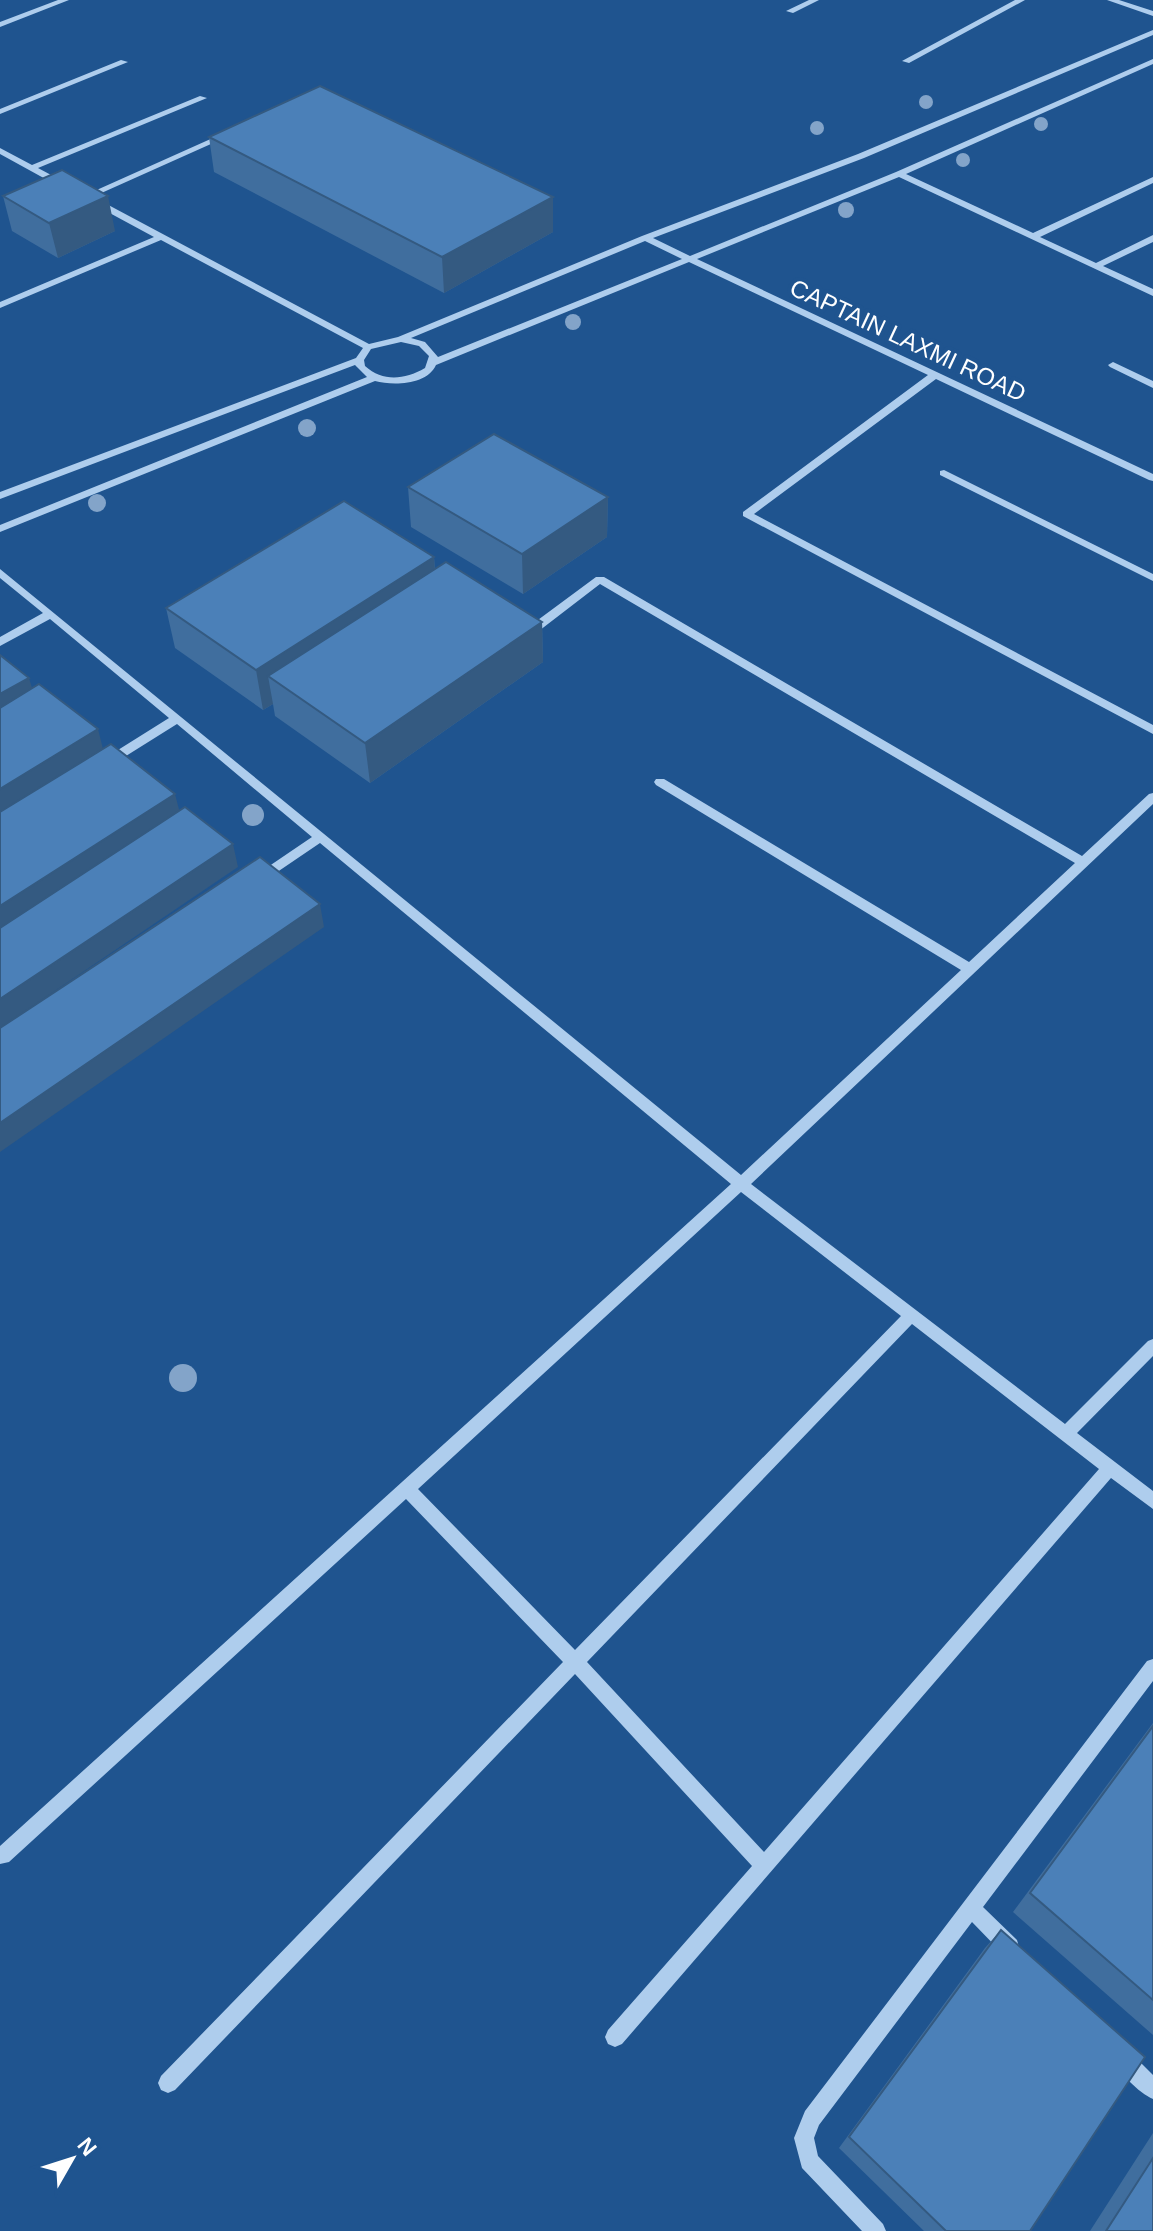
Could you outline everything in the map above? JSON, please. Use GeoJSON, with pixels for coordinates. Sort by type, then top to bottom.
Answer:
{"type":"FeatureCollection","features":[{"type":"Feature","properties":{"kind":"street"},"geometry":{"type":"LineString","coordinates":[[0,25],[65,0]]}},
{"type":"Feature","properties":{"kind":"street"},"geometry":{"type":"LineString","coordinates":[[790,11],[815,0]]}},
{"type":"Feature","properties":{"kind":"street"},"geometry":{"type":"LineString","coordinates":[[906,61],[1021,0]]}},
{"type":"Feature","properties":{"kind":"street"},"geometry":{"type":"LineString","coordinates":[[1111,0],[1153,14]]}},
{"type":"Feature","properties":{"kind":"street"},"geometry":{"type":"LineString","coordinates":[[0,151],[368,347],[401,339],[645,238],[861,156],[1151,34]]}},
{"type":"Feature","properties":{"kind":"street"},"geometry":{"type":"LineString","coordinates":[[0,529],[374,378],[410,379],[429,370],[433,363],[899,174],[1153,61]]}},
{"type":"Feature","properties":{"kind":"street"},"geometry":{"type":"LineString","coordinates":[[0,112],[124,62]]}},
{"type":"Feature","properties":{"kind":"street"},"geometry":{"type":"LineString","coordinates":[[31,168],[203,98]]}},
{"type":"Feature","properties":{"kind":"street"},"geometry":{"type":"LineString","coordinates":[[85,197],[236,131]]}},
{"type":"Feature","properties":{"kind":"street"},"geometry":{"type":"LineString","coordinates":[[0,164],[14,159]]}},
{"type":"Feature","properties":{"kind":"street"},"geometry":{"type":"LineString","coordinates":[[899,174],[1153,293]]}},
{"type":"Feature","properties":{"kind":"street"},"geometry":{"type":"LineString","coordinates":[[1033,237],[1153,180]]}},
{"type":"Feature","properties":{"kind":"street"},"geometry":{"type":"LineString","coordinates":[[0,305],[161,237]]}},
{"type":"Feature","properties":{"kind":"street","name":"CAPTAIN LAXMI ROAD"},"geometry":{"type":"LineString","coordinates":[[645,238],[1153,478]]}},
{"type":"Feature","properties":{"kind":"street"},"geometry":{"type":"LineString","coordinates":[[1097,266],[1153,238]]}},
{"type":"Feature","properties":{"kind":"street"},"geometry":{"type":"LineString","coordinates":[[401,339],[430,350],[433,363]]}},
{"type":"Feature","properties":{"kind":"street"},"geometry":{"type":"LineString","coordinates":[[0,496],[359,360],[368,347]]}},
{"type":"Feature","properties":{"kind":"street"},"geometry":{"type":"LineString","coordinates":[[359,360],[360,367],[374,378]]}},
{"type":"Feature","properties":{"kind":"street"},"geometry":{"type":"LineString","coordinates":[[1113,365],[1153,385]]}},
{"type":"Feature","properties":{"kind":"street"},"geometry":{"type":"LineString","coordinates":[[935,375],[747,514],[1153,730]]}},
{"type":"Feature","properties":{"kind":"street"},"geometry":{"type":"LineString","coordinates":[[944,473],[1153,578]]}},
{"type":"Feature","properties":{"kind":"street"},"geometry":{"type":"LineString","coordinates":[[0,572],[741,1184],[1153,1501]]}},
{"type":"Feature","properties":{"kind":"street"},"geometry":{"type":"LineString","coordinates":[[514,625],[527,634],[600,579],[1083,862]]}},
{"type":"Feature","properties":{"kind":"street"},"geometry":{"type":"LineString","coordinates":[[0,642],[50,614]]}},
{"type":"Feature","properties":{"kind":"street"},"geometry":{"type":"LineString","coordinates":[[92,772],[177,719]]}},
{"type":"Feature","properties":{"kind":"street"},"geometry":{"type":"LineString","coordinates":[[660,782],[970,969]]}},
{"type":"Feature","properties":{"kind":"street"},"geometry":{"type":"LineString","coordinates":[[3,1856],[741,1184],[1153,797]]}},
{"type":"Feature","properties":{"kind":"street"},"geometry":{"type":"LineString","coordinates":[[251,884],[321,837]]}},
{"type":"Feature","properties":{"kind":"street"},"geometry":{"type":"LineString","coordinates":[[168,2083],[911,1315]]}},
{"type":"Feature","properties":{"kind":"street"},"geometry":{"type":"LineString","coordinates":[[1065,1434],[1153,1346]]}},
{"type":"Feature","properties":{"kind":"street"},"geometry":{"type":"LineString","coordinates":[[615,2037],[1110,1468]]}},
{"type":"Feature","properties":{"kind":"street"},"geometry":{"type":"LineString","coordinates":[[407,1489],[575,1662],[764,1866]]}},
{"type":"Feature","properties":{"kind":"street"},"geometry":{"type":"LineString","coordinates":[[876,2231],[809,2161],[804,2138],[812,2118],[1153,1667]]}},
{"type":"Feature","properties":{"kind":"street"},"geometry":{"type":"LineString","coordinates":[[971,1908],[1025,1961]]}},
{"type":"Feature","properties":{"kind":"street"},"geometry":{"type":"LineString","coordinates":[[1110,2047],[1153,2089]]}},
{"type":"Feature","properties":{"kind":"building"},"geometry":{"type":"Polygon","coordinates":[[[320,86],[553,197],[442,257],[209,137],[320,86]]]}},
{"type":"Feature","properties":{"kind":"building"},"geometry":{"type":"Polygon","coordinates":[[[62,170],[108,196],[49,223],[3,196],[62,170]]]}},
{"type":"Feature","properties":{"kind":"building"},"geometry":{"type":"Polygon","coordinates":[[[494,434],[608,497],[522,554],[408,487],[494,434]]]}},
{"type":"Feature","properties":{"kind":"building"},"geometry":{"type":"Polygon","coordinates":[[[344,501],[434,557],[256,670],[166,608],[344,501]]]}},
{"type":"Feature","properties":{"kind":"building"},"geometry":{"type":"Polygon","coordinates":[[[446,562],[542,622],[365,743],[268,676],[446,562]]]}},
{"type":"Feature","properties":{"kind":"building"},"geometry":{"type":"Polygon","coordinates":[[[0,655],[29,678],[0,694],[0,655]]]}},
{"type":"Feature","properties":{"kind":"building"},"geometry":{"type":"Polygon","coordinates":[[[39,684],[98,729],[0,789],[0,708],[39,684]]]}},
{"type":"Feature","properties":{"kind":"building"},"geometry":{"type":"Polygon","coordinates":[[[111,744],[175,794],[0,906],[0,812],[111,744]]]}},
{"type":"Feature","properties":{"kind":"building"},"geometry":{"type":"Polygon","coordinates":[[[185,807],[233,844],[0,999],[0,928],[185,807]]]}},
{"type":"Feature","properties":{"kind":"building"},"geometry":{"type":"Polygon","coordinates":[[[260,857],[320,904],[0,1123],[0,1028],[260,857]]]}},
{"type":"Feature","properties":{"kind":"building"},"geometry":{"type":"Polygon","coordinates":[[[1153,1726],[1153,2000],[1030,1893],[1153,1726]]]}},
{"type":"Feature","properties":{"kind":"building"},"geometry":{"type":"Polygon","coordinates":[[[1001,1930],[1145,2057],[1030,2231],[946,2231],[849,2137],[1001,1930]]]}},
{"type":"Feature","properties":{"kind":"building"},"geometry":{"type":"Polygon","coordinates":[[[1153,2158],[1153,2231],[1106,2231],[1153,2158]]]}}]}
